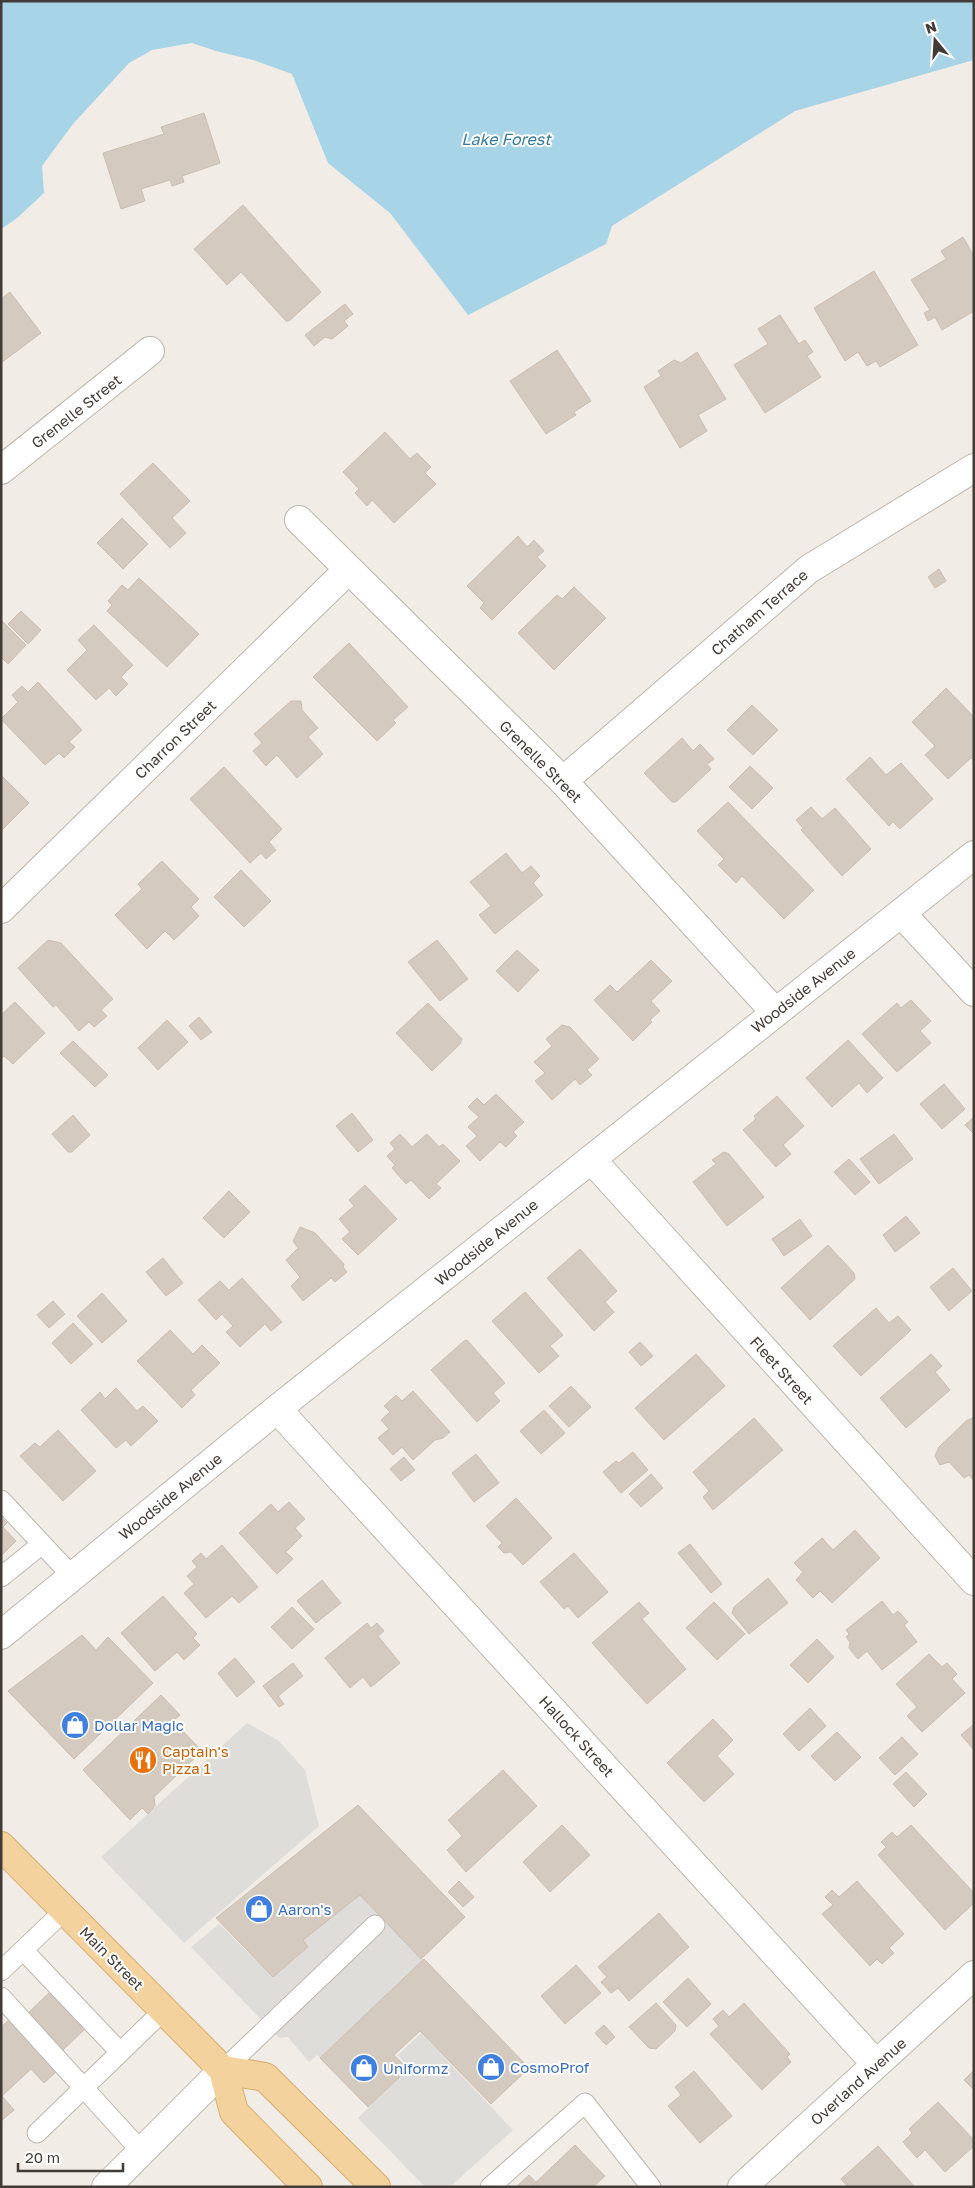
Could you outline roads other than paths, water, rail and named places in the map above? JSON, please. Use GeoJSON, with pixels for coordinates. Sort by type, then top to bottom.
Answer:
{"type":"FeatureCollection","features":[{"type":"Feature","properties":{"kind":"main road","name":"Main Street"},"geometry":{"type":"LineString","coordinates":[[4,1853],[65,1910],[223,2070],[234,2112],[308,2187]]}},
{"type":"Feature","properties":{"kind":"main road"},"geometry":{"type":"LineString","coordinates":[[223,2070],[265,2077],[376,2187]]}},
{"type":"Feature","properties":{"kind":"street","name":"Grenelle Street"},"geometry":{"type":"LineString","coordinates":[[1,470],[150,351]]}},
{"type":"Feature","properties":{"kind":"street","name":"Chatham Terrace"},"geometry":{"type":"LineString","coordinates":[[563,782],[809,569],[974,468]]}},
{"type":"Feature","properties":{"kind":"street","name":"Grenelle Street"},"geometry":{"type":"LineString","coordinates":[[299,520],[563,782],[775,1012]]}},
{"type":"Feature","properties":{"kind":"street","name":"Charron Street"},"geometry":{"type":"LineString","coordinates":[[1,909],[348,570]]}},
{"type":"Feature","properties":{"kind":"street","name":"Woodside Avenue"},"geometry":{"type":"LineString","coordinates":[[1,1634],[277,1409],[974,855]]}},
{"type":"Feature","properties":{"kind":"street"},"geometry":{"type":"LineString","coordinates":[[901,913],[974,992]]}},
{"type":"Feature","properties":{"kind":"street","name":"Fleet Street"},"geometry":{"type":"LineString","coordinates":[[591,1158],[974,1581]]}},
{"type":"Feature","properties":{"kind":"street","name":"Hallock Street"},"geometry":{"type":"LineString","coordinates":[[277,1409],[876,2064]]}},
{"type":"Feature","properties":{"kind":"street","name":"Overland Avenue"},"geometry":{"type":"LineString","coordinates":[[742,2187],[974,1975]]}},
{"type":"Feature","properties":{"kind":"street"},"geometry":{"type":"LineString","coordinates":[[106,2187],[223,2070]]}},
{"type":"Feature","properties":{"kind":"lane"},"geometry":{"type":"LineString","coordinates":[[1,1500],[72,1576]]}},
{"type":"Feature","properties":{"kind":"lane"},"geometry":{"type":"LineString","coordinates":[[1,1578],[42,1544]]}},
{"type":"Feature","properties":{"kind":"lane"},"geometry":{"type":"LineString","coordinates":[[1,1971],[65,1910]]}},
{"type":"Feature","properties":{"kind":"lane"},"geometry":{"type":"LineString","coordinates":[[223,2070],[374,1925]]}},
{"type":"Feature","properties":{"kind":"lane"},"geometry":{"type":"LineString","coordinates":[[23,1950],[120,2052]]}},
{"type":"Feature","properties":{"kind":"lane"},"geometry":{"type":"LineString","coordinates":[[1,1997],[85,2087],[142,2152]]}},
{"type":"Feature","properties":{"kind":"lane"},"geometry":{"type":"LineString","coordinates":[[37,2133],[164,2010]]}},
{"type":"Feature","properties":{"kind":"lane"},"geometry":{"type":"LineString","coordinates":[[490,2187],[585,2103],[651,2187]]}},
{"type":"Feature","properties":{"kind":"water","name":"Lake Forest"},"geometry":{"type":"Polygon","coordinates":[[[1,1],[974,1],[974,60],[795,111],[612,226],[606,244],[468,315],[390,213],[328,163],[292,74],[253,60],[192,43],[152,50],[129,63],[73,124],[42,166],[44,193],[17,218],[1,229],[1,1]]]}},
{"type":"Feature","properties":{"kind":"place","name":"Dollar Magic"},"geometry":{"type":"Point","coordinates":[75,1725]}},
{"type":"Feature","properties":{"kind":"place","name":"Captain's Pizza 1"},"geometry":{"type":"Point","coordinates":[143,1760]}},
{"type":"Feature","properties":{"kind":"place","name":"Aaron's"},"geometry":{"type":"Point","coordinates":[259,1909]}},
{"type":"Feature","properties":{"kind":"place","name":"CosmoProf"},"geometry":{"type":"Point","coordinates":[491,2067]}},
{"type":"Feature","properties":{"kind":"place","name":"Uniformz"},"geometry":{"type":"Point","coordinates":[364,2068]}}]}
